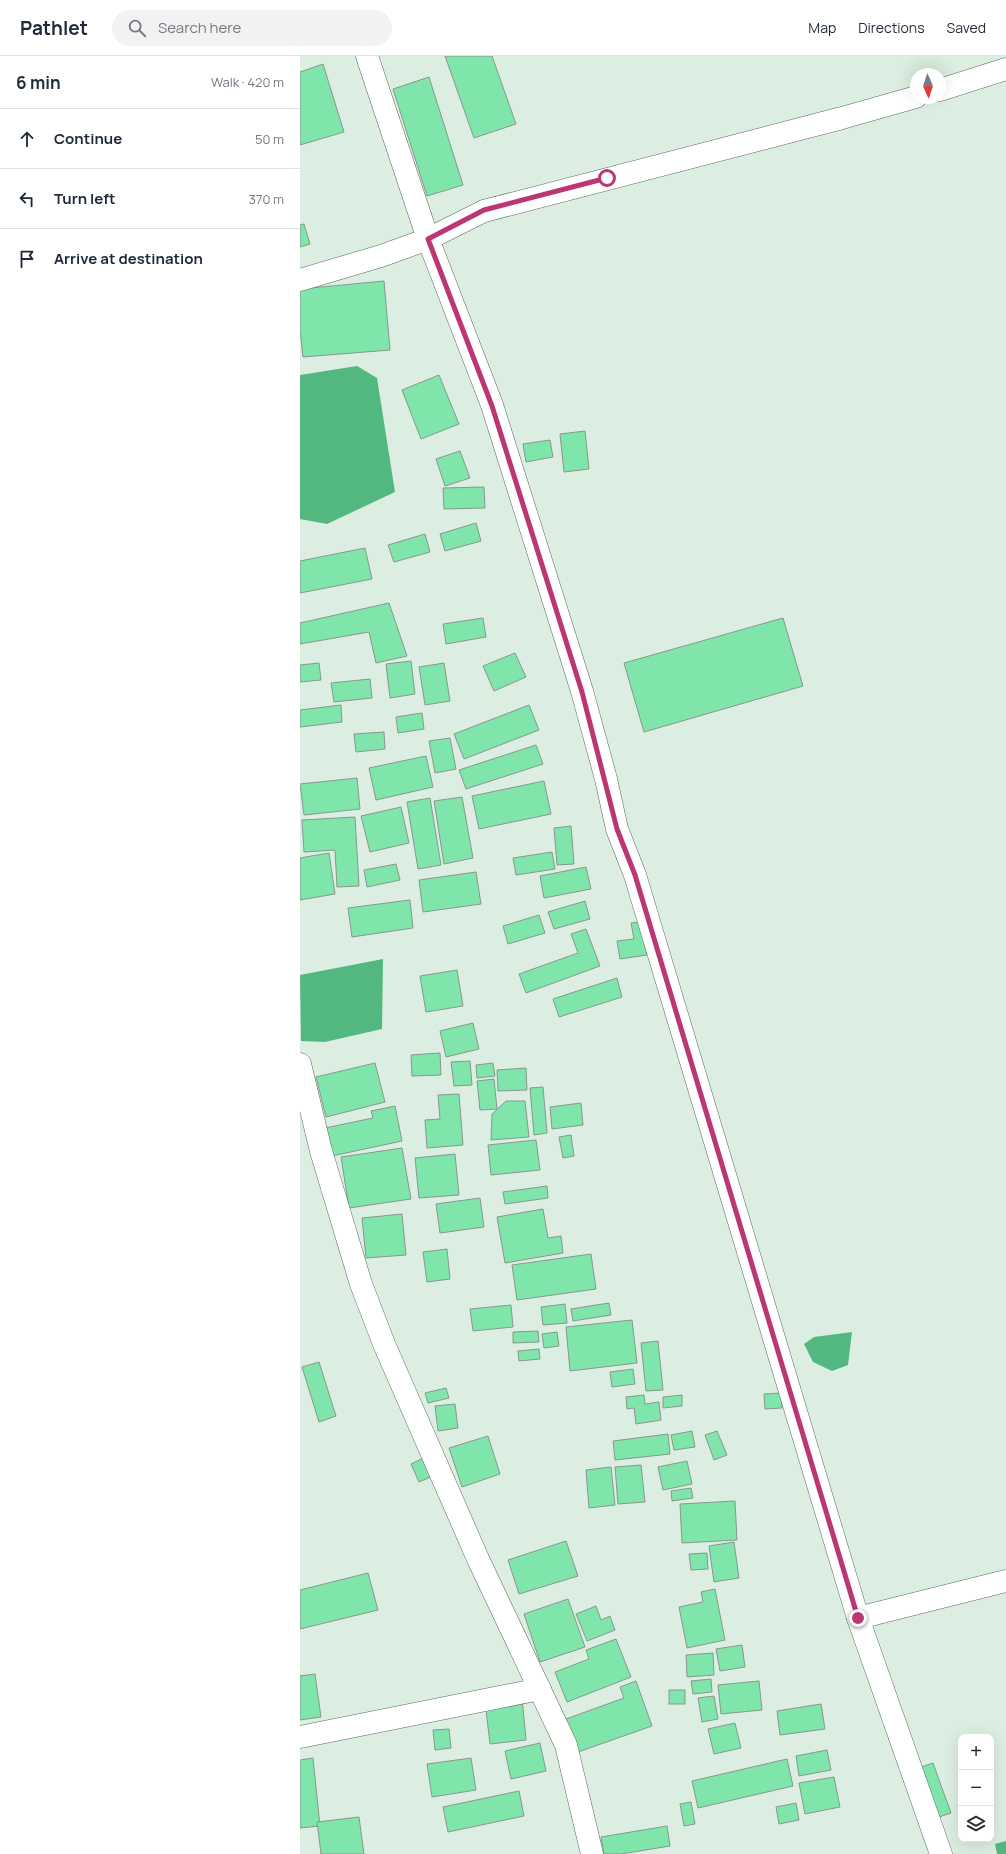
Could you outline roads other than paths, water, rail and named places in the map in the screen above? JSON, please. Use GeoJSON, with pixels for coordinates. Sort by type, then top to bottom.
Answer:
{"type":"FeatureCollection","features":[{"type":"Feature","properties":{"kind":"street"},"geometry":{"type":"LineString","coordinates":[[368,56],[428,239],[492,406],[561,623],[588,713],[617,829],[635,875],[858,1618],[941,1854]]}},
{"type":"Feature","properties":{"kind":"street"},"geometry":{"type":"LineString","coordinates":[[946,88],[1006,69]]}},
{"type":"Feature","properties":{"kind":"street"},"geometry":{"type":"LineString","coordinates":[[300,280],[382,256],[428,239],[484,210],[842,118],[910,99]]}},
{"type":"Feature","properties":{"kind":"street"},"geometry":{"type":"LineString","coordinates":[[300,1064],[321,1151],[360,1284],[384,1344],[478,1559],[566,1745],[592,1854]]}},
{"type":"Feature","properties":{"kind":"street"},"geometry":{"type":"LineString","coordinates":[[858,1618],[1006,1581]]}},
{"type":"Feature","properties":{"kind":"street"},"geometry":{"type":"LineString","coordinates":[[300,1737],[540,1690]]}}]}
